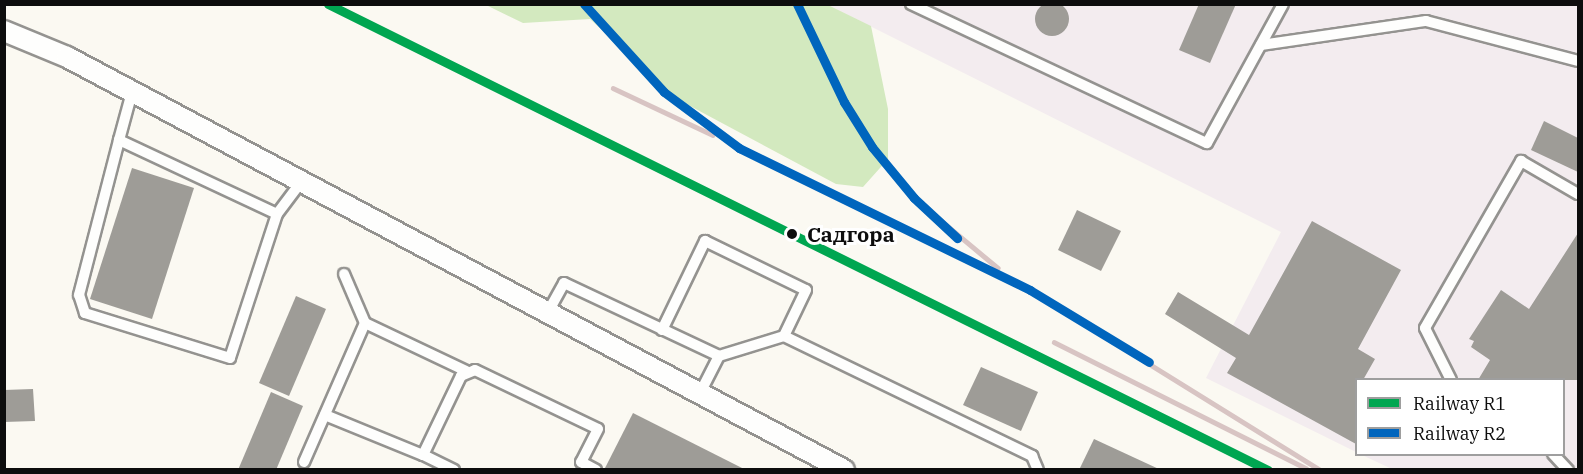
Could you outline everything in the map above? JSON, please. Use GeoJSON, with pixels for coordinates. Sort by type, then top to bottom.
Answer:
{"type":"FeatureCollection","features":[{"type":"Feature","properties":{"kind":"street"},"geometry":{"type":"LineString","coordinates":[[4,31],[132,92],[844,470]]}},
{"type":"Feature","properties":{"kind":"lane"},"geometry":{"type":"LineString","coordinates":[[911,4],[1207,143],[1283,4]]}},
{"type":"Feature","properties":{"kind":"lane"},"geometry":{"type":"LineString","coordinates":[[1261,45],[1426,21],[1578,61]]}},
{"type":"Feature","properties":{"kind":"lane"},"geometry":{"type":"LineString","coordinates":[[132,92],[79,296],[85,313],[230,358],[278,214],[301,182]]}},
{"type":"Feature","properties":{"kind":"lane"},"geometry":{"type":"LineString","coordinates":[[118,140],[278,214]]}},
{"type":"Feature","properties":{"kind":"lane"},"geometry":{"type":"LineString","coordinates":[[1449,378],[1425,328],[1521,161],[1578,194]]}},
{"type":"Feature","properties":{"kind":"lane"},"geometry":{"type":"LineString","coordinates":[[662,330],[705,241],[806,290],[784,336]]}},
{"type":"Feature","properties":{"kind":"lane"},"geometry":{"type":"LineString","coordinates":[[344,274],[365,323],[466,371],[475,370],[598,429],[581,462],[596,470]]}},
{"type":"Feature","properties":{"kind":"lane"},"geometry":{"type":"LineString","coordinates":[[548,312],[564,283],[719,356],[784,336],[1032,456],[1038,470]]}},
{"type":"Feature","properties":{"kind":"lane"},"geometry":{"type":"LineString","coordinates":[[304,462],[365,323]]}},
{"type":"Feature","properties":{"kind":"lane"},"geometry":{"type":"LineString","coordinates":[[699,395],[719,356]]}},
{"type":"Feature","properties":{"kind":"lane"},"geometry":{"type":"LineString","coordinates":[[423,455],[466,371]]}},
{"type":"Feature","properties":{"kind":"lane"},"geometry":{"type":"LineString","coordinates":[[324,415],[454,470]]}},
{"type":"Feature","properties":{"kind":"lane"},"geometry":{"type":"LineString","coordinates":[[1554,456],[1568,470]]}},
{"type":"Feature","properties":{"kind":"shaded area"},"geometry":{"type":"Polygon","coordinates":[[[828,5],[1578,5],[1578,469],[1392,469],[1364,456],[1565,456],[1565,378],[1355,378],[1355,452],[1206,378],[1281,232],[828,5]]]}},
{"type":"Feature","properties":{"kind":"green space"},"geometry":{"type":"Polygon","coordinates":[[[486,5],[828,5],[871,26],[888,109],[888,159],[863,187],[836,184],[677,99],[590,19],[523,23],[486,5]]]}},
{"type":"Feature","properties":{"kind":"building"},"geometry":{"type":"Polygon","coordinates":[[[1052,2],[1064,7],[1069,19],[1064,31],[1052,36],[1040,31],[1035,19],[1040,7],[1052,2]]]}},
{"type":"Feature","properties":{"kind":"building"},"geometry":{"type":"Polygon","coordinates":[[[1199,4],[1236,4],[1210,63],[1179,50],[1199,4]]]}},
{"type":"Feature","properties":{"kind":"building"},"geometry":{"type":"Polygon","coordinates":[[[1544,121],[1578,138],[1578,172],[1531,150],[1544,121]]]}},
{"type":"Feature","properties":{"kind":"building"},"geometry":{"type":"Polygon","coordinates":[[[132,168],[194,188],[152,319],[90,299],[132,168]]]}},
{"type":"Feature","properties":{"kind":"building"},"geometry":{"type":"Polygon","coordinates":[[[1077,210],[1121,231],[1101,271],[1058,250],[1077,210]]]}},
{"type":"Feature","properties":{"kind":"building"},"geometry":{"type":"Polygon","coordinates":[[[1312,221],[1401,270],[1358,349],[1375,359],[1364,378],[1355,378],[1355,443],[1227,373],[1236,358],[1165,314],[1178,292],[1249,335],[1312,221]]]}},
{"type":"Feature","properties":{"kind":"building"},"geometry":{"type":"Polygon","coordinates":[[[1578,233],[1578,380],[1479,378],[1490,360],[1471,347],[1474,341],[1469,339],[1501,290],[1529,309],[1578,233]]]}},
{"type":"Feature","properties":{"kind":"building"},"geometry":{"type":"Polygon","coordinates":[[[296,296],[326,309],[289,396],[259,383],[296,296]]]}},
{"type":"Feature","properties":{"kind":"building"},"geometry":{"type":"Polygon","coordinates":[[[981,367],[1038,392],[1021,431],[963,405],[981,367]]]}},
{"type":"Feature","properties":{"kind":"building"},"geometry":{"type":"Polygon","coordinates":[[[33,389],[35,421],[4,422],[4,390],[33,389]]]}},
{"type":"Feature","properties":{"kind":"building"},"geometry":{"type":"Polygon","coordinates":[[[271,392],[303,406],[276,470],[238,470],[271,392]]]}},
{"type":"Feature","properties":{"kind":"building"},"geometry":{"type":"Polygon","coordinates":[[[633,413],[746,470],[604,470],[633,413]]]}},
{"type":"Feature","properties":{"kind":"building"},"geometry":{"type":"Polygon","coordinates":[[[1094,439],[1161,470],[1079,470],[1094,439]]]}},
{"type":"Feature","properties":{"kind":"railway"},"geometry":{"type":"LineString","coordinates":[[584,4],[664,92],[739,148],[1030,290],[1320,470]]}},
{"type":"Feature","properties":{"kind":"railway"},"geometry":{"type":"LineString","coordinates":[[797,4],[844,102],[872,147],[914,198],[998,268]]}},
{"type":"Feature","properties":{"kind":"railway"},"geometry":{"type":"LineString","coordinates":[[613,88],[713,135]]}},
{"type":"Feature","properties":{"kind":"railway"},"geometry":{"type":"LineString","coordinates":[[1054,342],[1306,468]]}},
{"type":"Feature","properties":{"kind":"rail line","name":"R1"},"geometry":{"type":"LineString","coordinates":[[328,4],[1268,470]]}},
{"type":"Feature","properties":{"kind":"rail line","name":"R2"},"geometry":{"type":"LineString","coordinates":[[584,4],[664,92],[739,148],[1030,290],[1149,362]]}},
{"type":"Feature","properties":{"kind":"rail line","name":"R2"},"geometry":{"type":"LineString","coordinates":[[797,4],[844,102],[872,147],[914,198],[957,238]]}},
{"type":"Feature","properties":{"kind":"place","name":"Садгора"},"geometry":{"type":"Point","coordinates":[792,234]}}]}
